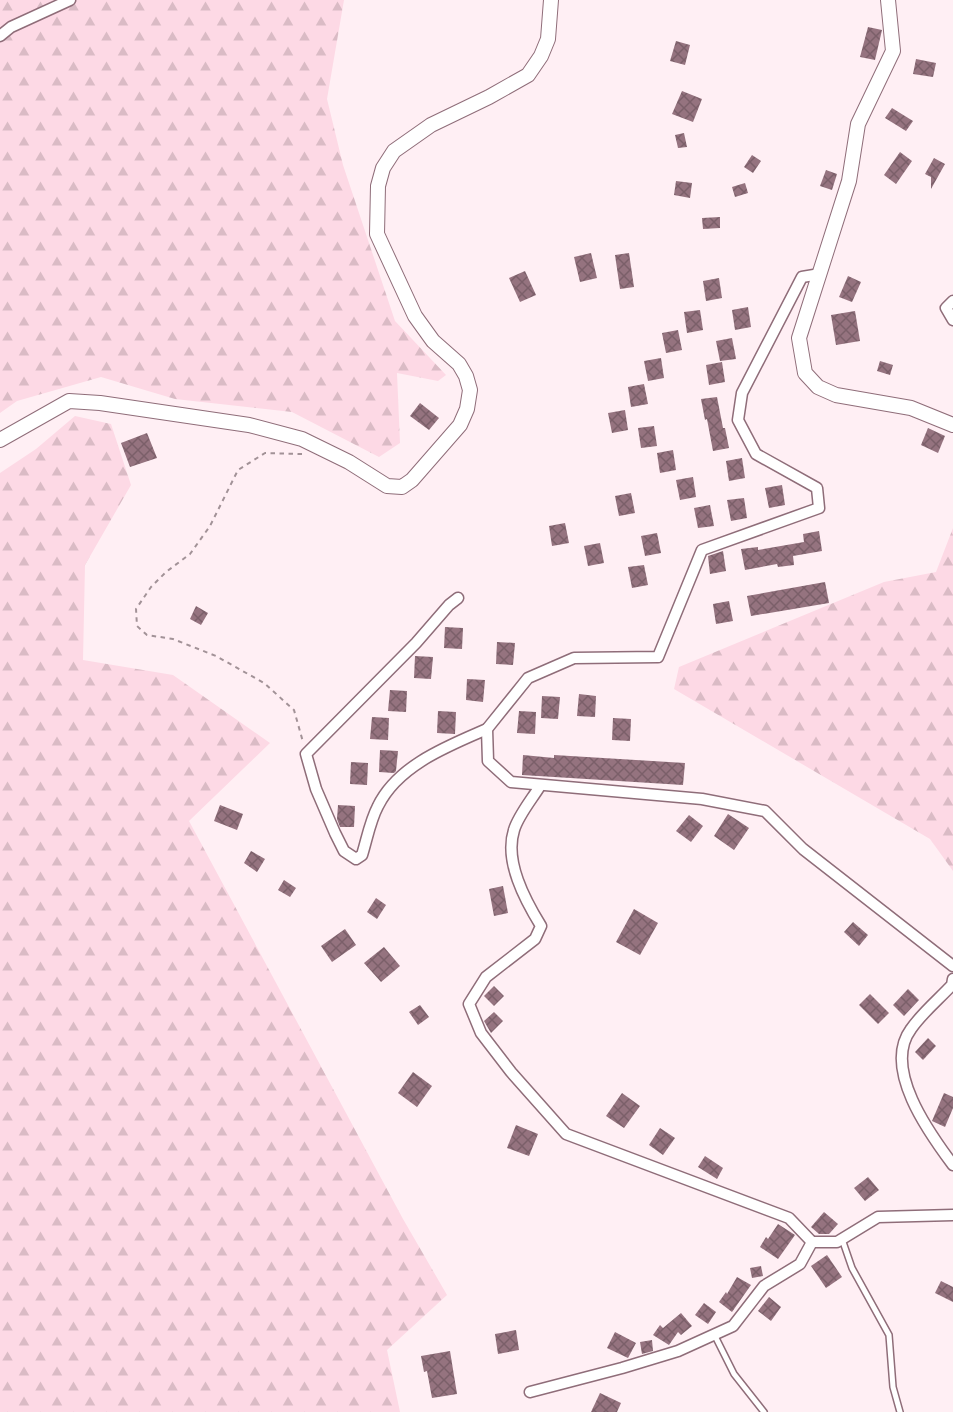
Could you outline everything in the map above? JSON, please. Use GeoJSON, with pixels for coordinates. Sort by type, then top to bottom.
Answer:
{"type":"FeatureCollection","features":[{"type":"Feature","properties":{"kind":"street"},"geometry":{"type":"LineString","coordinates":[[0,36],[11,27],[70,0]]}},
{"type":"Feature","properties":{"kind":"street"},"geometry":{"type":"LineString","coordinates":[[0,440],[69,401],[100,403],[260,428],[302,439],[349,462],[387,486],[402,487],[412,480],[460,425],[467,409],[470,390],[459,364],[433,341],[415,316],[377,234],[378,186],[383,168],[394,151],[431,125],[528,75],[548,39],[551,0]]}},
{"type":"Feature","properties":{"kind":"street"},"geometry":{"type":"LineString","coordinates":[[888,0],[893,51],[858,124],[849,181],[799,338],[805,373],[818,387],[836,394],[911,408],[953,425]]}},
{"type":"Feature","properties":{"kind":"street"},"geometry":{"type":"LineString","coordinates":[[458,598],[306,754],[316,789],[335,833],[344,851],[356,859],[362,855],[378,806],[393,783],[423,760],[487,729],[528,678],[574,658],[658,657],[702,550],[819,508],[817,488],[756,454],[738,420],[742,393],[802,277],[820,274]]}},
{"type":"Feature","properties":{"kind":"street"},"geometry":{"type":"LineString","coordinates":[[953,302],[946,308],[953,320]]}},
{"type":"Feature","properties":{"kind":"street"},"geometry":{"type":"LineString","coordinates":[[487,729],[488,761],[511,782],[702,799],[765,811],[803,849],[953,966]]}},
{"type":"Feature","properties":{"kind":"street"},"geometry":{"type":"LineString","coordinates":[[540,786],[514,830],[512,859],[523,896],[541,926],[535,939],[486,977],[469,1004],[481,1033],[511,1072],[566,1134],[789,1218],[812,1242],[837,1242],[878,1217],[953,1215]]}},
{"type":"Feature","properties":{"kind":"street"},"geometry":{"type":"LineString","coordinates":[[953,979],[952,985],[910,1030],[901,1054],[903,1080],[933,1139],[953,1165]]}},
{"type":"Feature","properties":{"kind":"street"},"geometry":{"type":"LineString","coordinates":[[530,1392],[678,1351],[733,1326],[764,1286],[800,1264],[812,1242]]}},
{"type":"Feature","properties":{"kind":"lane"},"geometry":{"type":"LineString","coordinates":[[842,1239],[852,1268],[889,1335],[893,1387],[900,1412]]}},
{"type":"Feature","properties":{"kind":"lane"},"geometry":{"type":"LineString","coordinates":[[714,1334],[735,1374],[764,1412]]}},
{"type":"Feature","properties":{"kind":"path"},"geometry":{"type":"LineString","coordinates":[[304,454],[265,453],[238,470],[210,526],[190,554],[151,587],[136,609],[137,626],[147,635],[173,639],[216,656],[264,683],[294,710],[306,754]]}},
{"type":"Feature","properties":{"kind":"green space"},"geometry":{"type":"Polygon","coordinates":[[[0,0],[344,0],[327,99],[343,165],[395,321],[446,375],[438,381],[397,373],[400,443],[379,457],[292,412],[175,399],[101,377],[17,401],[0,413],[0,0]]]}},
{"type":"Feature","properties":{"kind":"green space"},"geometry":{"type":"Polygon","coordinates":[[[75,416],[111,424],[131,485],[85,565],[83,660],[173,675],[270,743],[189,821],[403,1219],[447,1295],[387,1350],[400,1412],[0,1412],[0,473],[36,449],[75,416]]]}},
{"type":"Feature","properties":{"kind":"green space"},"geometry":{"type":"Polygon","coordinates":[[[953,528],[953,871],[930,839],[674,689],[679,667],[884,582],[936,572],[953,528]]]}},
{"type":"Feature","properties":{"kind":"building"},"geometry":{"type":"Polygon","coordinates":[[[868,27],[882,30],[875,60],[860,57],[868,27]]]}},
{"type":"Feature","properties":{"kind":"building"},"geometry":{"type":"Polygon","coordinates":[[[676,41],[690,45],[685,65],[670,61],[676,41]]]}},
{"type":"Feature","properties":{"kind":"building"},"geometry":{"type":"Polygon","coordinates":[[[916,59],[936,63],[933,77],[913,74],[916,59]]]}},
{"type":"Feature","properties":{"kind":"building"},"geometry":{"type":"Polygon","coordinates":[[[682,91],[702,99],[693,122],[672,114],[682,91]]]}},
{"type":"Feature","properties":{"kind":"building"},"geometry":{"type":"Polygon","coordinates":[[[892,108],[913,121],[906,131],[885,118],[892,108]]]}},
{"type":"Feature","properties":{"kind":"building"},"geometry":{"type":"Polygon","coordinates":[[[684,133],[687,147],[678,148],[675,135],[684,133]]]}},
{"type":"Feature","properties":{"kind":"building"},"geometry":{"type":"Polygon","coordinates":[[[900,152],[912,161],[896,184],[884,175],[900,152]]]}},
{"type":"Feature","properties":{"kind":"building"},"geometry":{"type":"Polygon","coordinates":[[[752,155],[761,161],[753,173],[744,167],[752,155]]]}},
{"type":"Feature","properties":{"kind":"building"},"geometry":{"type":"Polygon","coordinates":[[[934,158],[945,164],[931,189],[931,177],[925,174],[934,158]]]}},
{"type":"Feature","properties":{"kind":"building"},"geometry":{"type":"Polygon","coordinates":[[[826,170],[837,174],[832,190],[820,186],[826,170]]]}},
{"type":"Feature","properties":{"kind":"building"},"geometry":{"type":"Polygon","coordinates":[[[676,181],[692,183],[690,198],[674,195],[676,181]]]}},
{"type":"Feature","properties":{"kind":"building"},"geometry":{"type":"Polygon","coordinates":[[[745,183],[748,193],[735,197],[732,187],[745,183]]]}},
{"type":"Feature","properties":{"kind":"building"},"geometry":{"type":"Polygon","coordinates":[[[720,217],[720,228],[703,229],[702,218],[720,217]]]}},
{"type":"Feature","properties":{"kind":"building"},"geometry":{"type":"Polygon","coordinates":[[[591,253],[597,278],[580,282],[574,257],[591,253]]]}},
{"type":"Feature","properties":{"kind":"building"},"geometry":{"type":"Polygon","coordinates":[[[629,253],[634,287],[620,289],[615,255],[629,253]]]}},
{"type":"Feature","properties":{"kind":"building"},"geometry":{"type":"Polygon","coordinates":[[[525,271],[536,295],[520,302],[509,278],[525,271]]]}},
{"type":"Feature","properties":{"kind":"building"},"geometry":{"type":"Polygon","coordinates":[[[848,276],[861,282],[852,302],[839,297],[848,276]]]}},
{"type":"Feature","properties":{"kind":"building"},"geometry":{"type":"Polygon","coordinates":[[[719,278],[722,298],[706,301],[703,281],[719,278]]]}},
{"type":"Feature","properties":{"kind":"building"},"geometry":{"type":"Polygon","coordinates":[[[748,307],[751,327],[735,330],[732,310],[748,307]]]}},
{"type":"Feature","properties":{"kind":"building"},"geometry":{"type":"Polygon","coordinates":[[[700,310],[703,330],[687,333],[684,312],[700,310]]]}},
{"type":"Feature","properties":{"kind":"building"},"geometry":{"type":"Polygon","coordinates":[[[855,311],[860,341],[836,345],[831,315],[855,311]]]}},
{"type":"Feature","properties":{"kind":"building"},"geometry":{"type":"Polygon","coordinates":[[[678,330],[682,350],[666,353],[662,333],[678,330]]]}},
{"type":"Feature","properties":{"kind":"building"},"geometry":{"type":"Polygon","coordinates":[[[732,338],[736,359],[720,361],[716,341],[732,338]]]}},
{"type":"Feature","properties":{"kind":"building"},"geometry":{"type":"Polygon","coordinates":[[[661,358],[664,378],[648,381],[644,361],[661,358]]]}},
{"type":"Feature","properties":{"kind":"building"},"geometry":{"type":"Polygon","coordinates":[[[880,361],[893,365],[890,375],[877,371],[880,361]]]}},
{"type":"Feature","properties":{"kind":"building"},"geometry":{"type":"Polygon","coordinates":[[[722,362],[725,382],[709,385],[706,365],[722,362]]]}},
{"type":"Feature","properties":{"kind":"building"},"geometry":{"type":"Polygon","coordinates":[[[644,384],[648,404],[631,407],[628,387],[644,384]]]}},
{"type":"Feature","properties":{"kind":"building"},"geometry":{"type":"Polygon","coordinates":[[[717,397],[729,448],[713,451],[701,399],[717,397]]]}},
{"type":"Feature","properties":{"kind":"building"},"geometry":{"type":"Polygon","coordinates":[[[420,403],[439,418],[429,430],[410,416],[420,403]]]}},
{"type":"Feature","properties":{"kind":"building"},"geometry":{"type":"Polygon","coordinates":[[[625,410],[628,430],[612,433],[608,413],[625,410]]]}},
{"type":"Feature","properties":{"kind":"building"},"geometry":{"type":"Polygon","coordinates":[[[654,426],[657,446],[641,448],[638,428],[654,426]]]}},
{"type":"Feature","properties":{"kind":"building"},"geometry":{"type":"Polygon","coordinates":[[[928,428],[945,436],[938,453],[921,445],[928,428]]]}},
{"type":"Feature","properties":{"kind":"building"},"geometry":{"type":"Polygon","coordinates":[[[147,433],[157,458],[130,467],[121,443],[147,433]]]}},
{"type":"Feature","properties":{"kind":"building"},"geometry":{"type":"Polygon","coordinates":[[[673,450],[676,470],[660,473],[657,453],[673,450]]]}},
{"type":"Feature","properties":{"kind":"building"},"geometry":{"type":"Polygon","coordinates":[[[742,458],[745,478],[729,481],[726,461],[742,458]]]}},
{"type":"Feature","properties":{"kind":"building"},"geometry":{"type":"Polygon","coordinates":[[[693,477],[696,497],[680,500],[676,480],[693,477]]]}},
{"type":"Feature","properties":{"kind":"building"},"geometry":{"type":"Polygon","coordinates":[[[782,485],[785,505],[769,508],[765,488],[782,485]]]}},
{"type":"Feature","properties":{"kind":"building"},"geometry":{"type":"Polygon","coordinates":[[[631,493],[635,513],[619,516],[615,496],[631,493]]]}},
{"type":"Feature","properties":{"kind":"building"},"geometry":{"type":"Polygon","coordinates":[[[744,498],[747,518],[731,521],[727,500],[744,498]]]}},
{"type":"Feature","properties":{"kind":"building"},"geometry":{"type":"Polygon","coordinates":[[[710,505],[714,526],[698,528],[694,508],[710,505]]]}},
{"type":"Feature","properties":{"kind":"building"},"geometry":{"type":"Polygon","coordinates":[[[565,523],[569,543],[552,546],[549,526],[565,523]]]}},
{"type":"Feature","properties":{"kind":"building"},"geometry":{"type":"Polygon","coordinates":[[[819,531],[822,551],[793,556],[794,565],[778,567],[777,564],[745,570],[741,549],[758,547],[758,550],[804,542],[803,534],[819,531]]]}},
{"type":"Feature","properties":{"kind":"building"},"geometry":{"type":"Polygon","coordinates":[[[657,533],[661,553],[645,556],[641,536],[657,533]]]}},
{"type":"Feature","properties":{"kind":"building"},"geometry":{"type":"Polygon","coordinates":[[[600,543],[604,563],[588,566],[584,546],[600,543]]]}},
{"type":"Feature","properties":{"kind":"building"},"geometry":{"type":"Polygon","coordinates":[[[723,551],[726,571],[710,574],[708,556],[723,551]]]}},
{"type":"Feature","properties":{"kind":"building"},"geometry":{"type":"Polygon","coordinates":[[[644,565],[648,585],[632,588],[628,567],[644,565]]]}},
{"type":"Feature","properties":{"kind":"building"},"geometry":{"type":"Polygon","coordinates":[[[825,582],[829,603],[751,616],[747,596],[825,582]]]}},
{"type":"Feature","properties":{"kind":"building"},"geometry":{"type":"Polygon","coordinates":[[[729,601],[733,621],[716,624],[713,604],[729,601]]]}},
{"type":"Feature","properties":{"kind":"building"},"geometry":{"type":"Polygon","coordinates":[[[196,606],[208,613],[201,625],[190,619],[196,606]]]}},
{"type":"Feature","properties":{"kind":"building"},"geometry":{"type":"Polygon","coordinates":[[[445,627],[463,628],[462,649],[444,648],[445,627]]]}},
{"type":"Feature","properties":{"kind":"building"},"geometry":{"type":"Polygon","coordinates":[[[497,642],[515,643],[513,665],[496,664],[497,642]]]}},
{"type":"Feature","properties":{"kind":"building"},"geometry":{"type":"Polygon","coordinates":[[[415,656],[433,657],[431,679],[414,678],[415,656]]]}},
{"type":"Feature","properties":{"kind":"building"},"geometry":{"type":"Polygon","coordinates":[[[467,679],[485,680],[483,702],[466,700],[467,679]]]}},
{"type":"Feature","properties":{"kind":"building"},"geometry":{"type":"Polygon","coordinates":[[[390,690],[407,691],[406,712],[388,711],[390,690]]]}},
{"type":"Feature","properties":{"kind":"building"},"geometry":{"type":"Polygon","coordinates":[[[579,694],[596,696],[595,717],[577,716],[579,694]]]}},
{"type":"Feature","properties":{"kind":"building"},"geometry":{"type":"Polygon","coordinates":[[[542,696],[560,697],[558,719],[541,718],[542,696]]]}},
{"type":"Feature","properties":{"kind":"building"},"geometry":{"type":"Polygon","coordinates":[[[438,711],[456,712],[455,734],[437,733],[438,711]]]}},
{"type":"Feature","properties":{"kind":"building"},"geometry":{"type":"Polygon","coordinates":[[[519,711],[536,712],[535,734],[517,733],[519,711]]]}},
{"type":"Feature","properties":{"kind":"building"},"geometry":{"type":"Polygon","coordinates":[[[372,717],[389,718],[388,740],[370,739],[372,717]]]}},
{"type":"Feature","properties":{"kind":"building"},"geometry":{"type":"Polygon","coordinates":[[[613,718],[631,719],[630,741],[612,740],[613,718]]]}},
{"type":"Feature","properties":{"kind":"building"},"geometry":{"type":"Polygon","coordinates":[[[380,750],[398,751],[394,773],[379,772],[380,750]]]}},
{"type":"Feature","properties":{"kind":"building"},"geometry":{"type":"Polygon","coordinates":[[[523,755],[685,763],[683,785],[522,775],[523,755]]]}},
{"type":"Feature","properties":{"kind":"building"},"geometry":{"type":"Polygon","coordinates":[[[351,762],[368,763],[367,785],[350,784],[351,762]]]}},
{"type":"Feature","properties":{"kind":"building"},"geometry":{"type":"Polygon","coordinates":[[[220,805],[243,814],[237,830],[214,821],[220,805]]]}},
{"type":"Feature","properties":{"kind":"building"},"geometry":{"type":"Polygon","coordinates":[[[338,805],[355,806],[354,827],[340,827],[337,819],[338,805]]]}},
{"type":"Feature","properties":{"kind":"building"},"geometry":{"type":"Polygon","coordinates":[[[728,814],[749,828],[734,850],[714,836],[728,814]]]}},
{"type":"Feature","properties":{"kind":"building"},"geometry":{"type":"Polygon","coordinates":[[[689,815],[703,826],[691,842],[676,831],[689,815]]]}},
{"type":"Feature","properties":{"kind":"building"},"geometry":{"type":"Polygon","coordinates":[[[251,851],[265,859],[257,872],[244,863],[251,851]]]}},
{"type":"Feature","properties":{"kind":"building"},"geometry":{"type":"Polygon","coordinates":[[[284,880],[296,888],[290,897],[278,890],[284,880]]]}},
{"type":"Feature","properties":{"kind":"building"},"geometry":{"type":"Polygon","coordinates":[[[503,886],[508,913],[494,916],[489,889],[503,886]]]}},
{"type":"Feature","properties":{"kind":"building"},"geometry":{"type":"Polygon","coordinates":[[[376,898],[386,905],[377,919],[367,912],[376,898]]]}},
{"type":"Feature","properties":{"kind":"building"},"geometry":{"type":"Polygon","coordinates":[[[634,909],[658,923],[640,955],[616,942],[634,909]]]}},
{"type":"Feature","properties":{"kind":"building"},"geometry":{"type":"Polygon","coordinates":[[[853,922],[868,935],[859,946],[844,932],[853,922]]]}},
{"type":"Feature","properties":{"kind":"building"},"geometry":{"type":"Polygon","coordinates":[[[345,929],[356,945],[332,962],[321,946],[345,929]]]}},
{"type":"Feature","properties":{"kind":"building"},"geometry":{"type":"Polygon","coordinates":[[[384,947],[400,966],[381,982],[364,963],[384,947]]]}},
{"type":"Feature","properties":{"kind":"building"},"geometry":{"type":"Polygon","coordinates":[[[494,986],[504,996],[494,1006],[484,996],[494,986]]]}},
{"type":"Feature","properties":{"kind":"building"},"geometry":{"type":"Polygon","coordinates":[[[908,989],[919,1000],[904,1016],[893,1005],[908,989]]]}},
{"type":"Feature","properties":{"kind":"building"},"geometry":{"type":"Polygon","coordinates":[[[870,994],[889,1013],[878,1024],[859,1005],[870,994]]]}},
{"type":"Feature","properties":{"kind":"building"},"geometry":{"type":"Polygon","coordinates":[[[420,1005],[429,1017],[418,1025],[409,1012],[420,1005]]]}},
{"type":"Feature","properties":{"kind":"building"},"geometry":{"type":"Polygon","coordinates":[[[494,1012],[503,1021],[491,1033],[484,1021],[494,1012]]]}},
{"type":"Feature","properties":{"kind":"building"},"geometry":{"type":"Polygon","coordinates":[[[928,1038],[936,1046],[923,1060],[915,1052],[928,1038]]]}},
{"type":"Feature","properties":{"kind":"building"},"geometry":{"type":"Polygon","coordinates":[[[413,1072],[432,1086],[417,1107],[398,1093],[413,1072]]]}},
{"type":"Feature","properties":{"kind":"building"},"geometry":{"type":"Polygon","coordinates":[[[622,1093],[640,1106],[624,1128],[606,1116],[622,1093]]]}},
{"type":"Feature","properties":{"kind":"building"},"geometry":{"type":"Polygon","coordinates":[[[944,1093],[953,1097],[953,1108],[945,1127],[932,1121],[944,1093]]]}},
{"type":"Feature","properties":{"kind":"building"},"geometry":{"type":"Polygon","coordinates":[[[516,1125],[538,1134],[529,1156],[507,1148],[516,1125]]]}},
{"type":"Feature","properties":{"kind":"building"},"geometry":{"type":"Polygon","coordinates":[[[660,1128],[675,1138],[663,1155],[649,1145],[660,1128]]]}},
{"type":"Feature","properties":{"kind":"building"},"geometry":{"type":"Polygon","coordinates":[[[705,1156],[723,1168],[717,1179],[698,1167],[705,1156]]]}},
{"type":"Feature","properties":{"kind":"building"},"geometry":{"type":"Polygon","coordinates":[[[868,1177],[879,1190],[865,1201],[854,1188],[868,1177]]]}},
{"type":"Feature","properties":{"kind":"building"},"geometry":{"type":"Polygon","coordinates":[[[824,1212],[838,1224],[829,1234],[819,1234],[811,1227],[824,1212]]]}},
{"type":"Feature","properties":{"kind":"building"},"geometry":{"type":"Polygon","coordinates":[[[778,1224],[795,1235],[778,1259],[760,1247],[778,1224]]]}},
{"type":"Feature","properties":{"kind":"building"},"geometry":{"type":"Polygon","coordinates":[[[827,1255],[842,1277],[826,1288],[811,1266],[827,1255]]]}},
{"type":"Feature","properties":{"kind":"building"},"geometry":{"type":"Polygon","coordinates":[[[761,1266],[763,1276],[752,1278],[750,1268],[761,1266]]]}},
{"type":"Feature","properties":{"kind":"building"},"geometry":{"type":"Polygon","coordinates":[[[737,1277],[751,1285],[732,1312],[719,1302],[726,1292],[727,1294],[737,1277]]]}},
{"type":"Feature","properties":{"kind":"building"},"geometry":{"type":"Polygon","coordinates":[[[941,1281],[953,1287],[953,1302],[935,1293],[941,1281]]]}},
{"type":"Feature","properties":{"kind":"building"},"geometry":{"type":"Polygon","coordinates":[[[769,1297],[781,1307],[771,1321],[758,1311],[769,1297]]]}},
{"type":"Feature","properties":{"kind":"building"},"geometry":{"type":"Polygon","coordinates":[[[704,1303],[716,1312],[708,1324],[695,1315],[704,1303]]]}},
{"type":"Feature","properties":{"kind":"building"},"geometry":{"type":"Polygon","coordinates":[[[681,1313],[692,1326],[681,1335],[678,1332],[669,1345],[653,1335],[660,1325],[663,1328],[681,1313]]]}},
{"type":"Feature","properties":{"kind":"building"},"geometry":{"type":"Polygon","coordinates":[[[516,1330],[519,1350],[498,1354],[495,1334],[516,1330]]]}},
{"type":"Feature","properties":{"kind":"building"},"geometry":{"type":"Polygon","coordinates":[[[615,1332],[636,1343],[628,1358],[607,1348],[615,1332]]]}},
{"type":"Feature","properties":{"kind":"building"},"geometry":{"type":"Polygon","coordinates":[[[652,1340],[653,1351],[642,1354],[640,1342],[652,1340]]]}},
{"type":"Feature","properties":{"kind":"building"},"geometry":{"type":"Polygon","coordinates":[[[450,1351],[457,1394],[432,1398],[427,1371],[424,1372],[421,1356],[450,1351]]]}},
{"type":"Feature","properties":{"kind":"building"},"geometry":{"type":"Polygon","coordinates":[[[600,1393],[621,1403],[617,1412],[591,1412],[600,1393]]]}}]}
